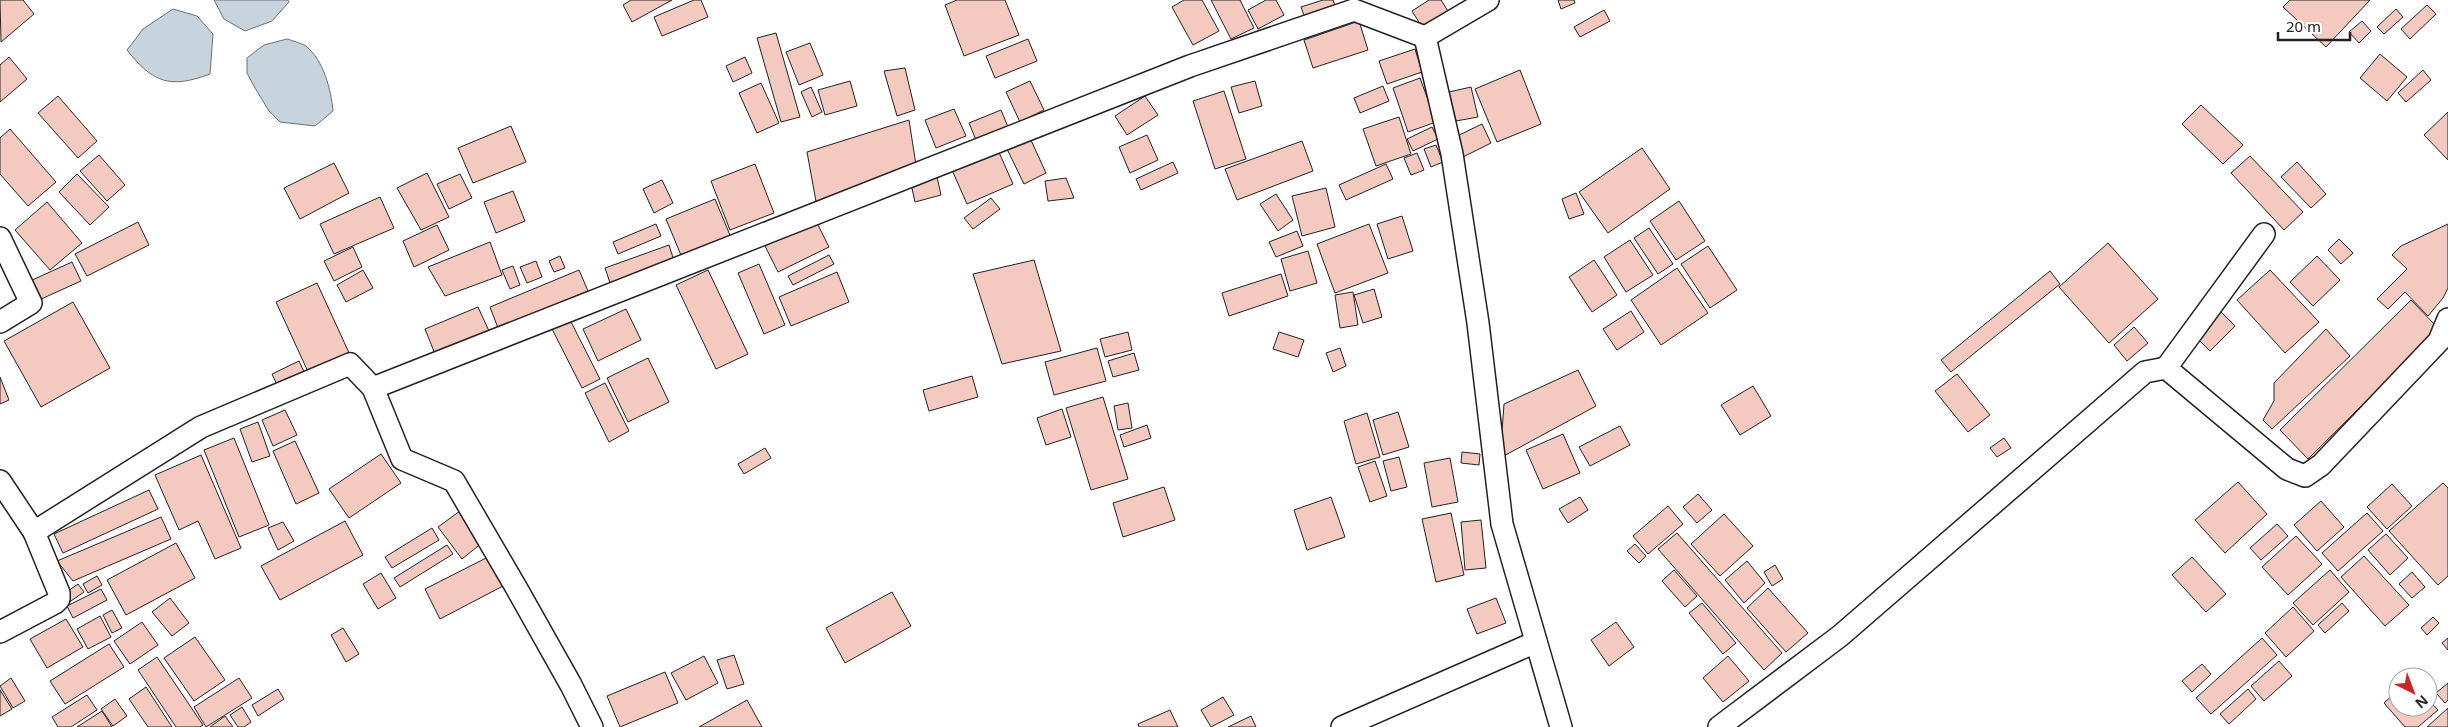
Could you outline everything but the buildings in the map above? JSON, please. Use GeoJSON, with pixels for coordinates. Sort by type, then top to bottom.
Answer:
{"type":"FeatureCollection","features":[{"type":"Feature","properties":{"kind":"street"},"geometry":{"type":"LineString","coordinates":[[1426,37],[1488,0]]}},
{"type":"Feature","properties":{"kind":"street"},"geometry":{"type":"LineString","coordinates":[[373,388],[1190,66],[1354,10],[1426,37]]}},
{"type":"Feature","properties":{"kind":"street"},"geometry":{"type":"LineString","coordinates":[[1426,37],[1452,154],[1478,323],[1502,524],[1561,727]]}},
{"type":"Feature","properties":{"kind":"street"},"geometry":{"type":"LineString","coordinates":[[1719,727],[1840,636],[2145,372],[2166,368],[2264,234]]}},
{"type":"Feature","properties":{"kind":"street"},"geometry":{"type":"LineString","coordinates":[[0,238],[30,303],[0,322]]}},
{"type":"Feature","properties":{"kind":"street"},"geometry":{"type":"LineString","coordinates":[[2166,368],[2287,469],[2305,476],[2321,465],[2439,341],[2448,319]]}},
{"type":"Feature","properties":{"kind":"street"},"geometry":{"type":"LineString","coordinates":[[34,532],[210,424],[350,364],[373,388],[402,459],[454,482],[531,613],[592,727]]}},
{"type":"Feature","properties":{"kind":"street"},"geometry":{"type":"LineString","coordinates":[[0,481],[34,532],[59,593],[59,598],[55,603],[0,632]]}},
{"type":"Feature","properties":{"kind":"street"},"geometry":{"type":"LineString","coordinates":[[1342,727],[1536,642]]}},
{"type":"Feature","properties":{"kind":"shaded area"},"geometry":{"type":"Polygon","coordinates":[[[214,0],[288,0],[289,2],[272,21],[245,31],[224,19],[214,0]]]}},
{"type":"Feature","properties":{"kind":"shaded area"},"geometry":{"type":"Polygon","coordinates":[[[173,9],[197,16],[213,34],[210,74],[184,81],[173,82],[163,80],[145,70],[127,50],[143,29],[173,9]]]}},
{"type":"Feature","properties":{"kind":"shaded area"},"geometry":{"type":"Polygon","coordinates":[[[287,39],[306,46],[318,60],[326,76],[333,111],[315,126],[280,122],[269,111],[247,73],[247,58],[264,45],[287,39]]]}}]}
